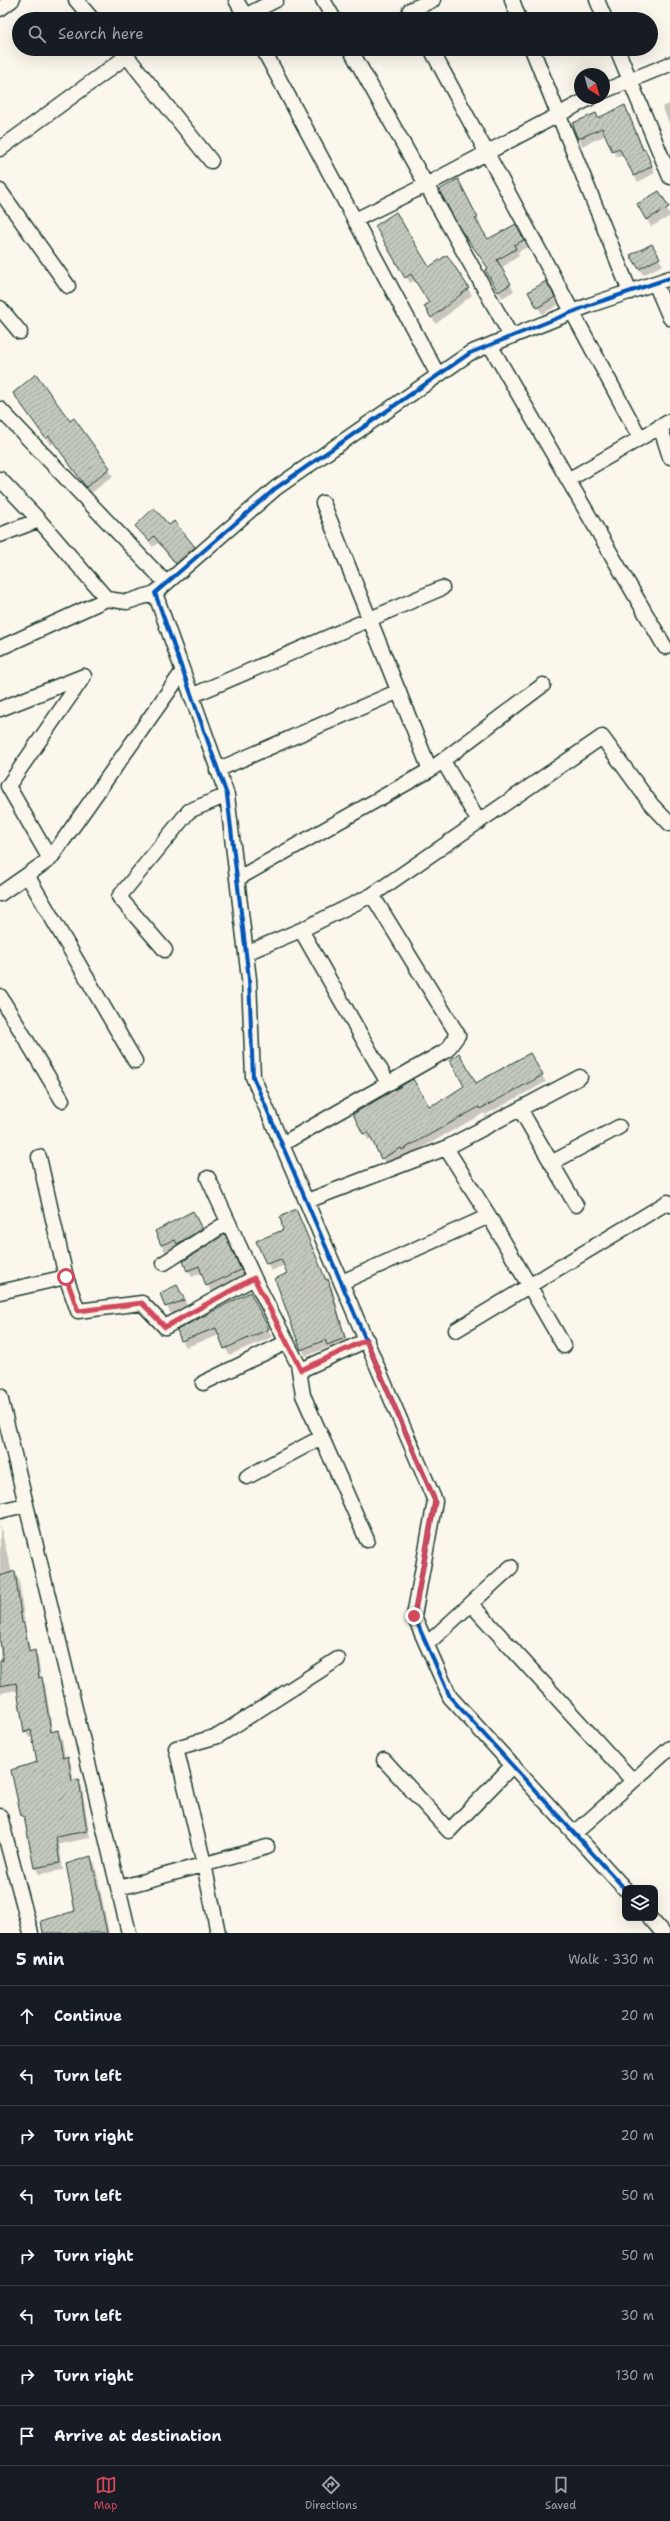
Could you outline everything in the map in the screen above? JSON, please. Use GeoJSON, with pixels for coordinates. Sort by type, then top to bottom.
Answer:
{"type":"FeatureCollection","features":[{"type":"Feature","properties":{"kind":"street"},"geometry":{"type":"LineString","coordinates":[[0,9],[12,0]]}},
{"type":"Feature","properties":{"kind":"street"},"geometry":{"type":"LineString","coordinates":[[236,0],[243,12]]}},
{"type":"Feature","properties":{"kind":"street"},"geometry":{"type":"LineString","coordinates":[[255,12],[276,0]]}},
{"type":"Feature","properties":{"kind":"street"},"geometry":{"type":"LineString","coordinates":[[323,0],[330,12]]}},
{"type":"Feature","properties":{"kind":"street"},"geometry":{"type":"LineString","coordinates":[[410,10],[432,0]]}},
{"type":"Feature","properties":{"kind":"street"},"geometry":{"type":"LineString","coordinates":[[512,0],[516,12]]}},
{"type":"Feature","properties":{"kind":"street"},"geometry":{"type":"LineString","coordinates":[[597,0],[602,12]]}},
{"type":"Feature","properties":{"kind":"street"},"geometry":{"type":"LineString","coordinates":[[80,2],[87,12]]}},
{"type":"Feature","properties":{"kind":"street"},"geometry":{"type":"LineString","coordinates":[[0,149],[119,56]]}},
{"type":"Feature","properties":{"kind":"street"},"geometry":{"type":"LineString","coordinates":[[127,56],[211,161]]}},
{"type":"Feature","properties":{"kind":"street"},"geometry":{"type":"LineString","coordinates":[[267,56],[438,375]]}},
{"type":"Feature","properties":{"kind":"street"},"geometry":{"type":"LineString","coordinates":[[354,56],[511,336]]}},
{"type":"Feature","properties":{"kind":"street"},"geometry":{"type":"LineString","coordinates":[[435,56],[640,438]]}},
{"type":"Feature","properties":{"kind":"street"},"geometry":{"type":"LineString","coordinates":[[535,56],[630,292]]}},
{"type":"Feature","properties":{"kind":"street"},"geometry":{"type":"LineString","coordinates":[[620,56],[670,177]]}},
{"type":"Feature","properties":{"kind":"street"},"geometry":{"type":"LineString","coordinates":[[610,89],[630,79],[670,64]]}},
{"type":"Feature","properties":{"kind":"street"},"geometry":{"type":"LineString","coordinates":[[355,220],[426,185],[578,104]]}},
{"type":"Feature","properties":{"kind":"street"},"geometry":{"type":"LineString","coordinates":[[0,191],[68,286]]}},
{"type":"Feature","properties":{"kind":"street"},"geometry":{"type":"LineString","coordinates":[[0,648],[106,598],[127,602],[155,593],[276,488],[470,353],[572,313],[670,278]]}},
{"type":"Feature","properties":{"kind":"street"},"geometry":{"type":"LineString","coordinates":[[655,283],[670,318]]}},
{"type":"Feature","properties":{"kind":"street"},"geometry":{"type":"LineString","coordinates":[[0,308],[20,332]]}},
{"type":"Feature","properties":{"kind":"street"},"geometry":{"type":"LineString","coordinates":[[490,345],[665,647]]}},
{"type":"Feature","properties":{"kind":"street"},"geometry":{"type":"LineString","coordinates":[[0,409],[166,583]]}},
{"type":"Feature","properties":{"kind":"street"},"geometry":{"type":"LineString","coordinates":[[568,480],[665,424],[670,457]]}},
{"type":"Feature","properties":{"kind":"street"},"geometry":{"type":"LineString","coordinates":[[0,479],[40,520],[106,598]]}},
{"type":"Feature","properties":{"kind":"street"},"geometry":{"type":"LineString","coordinates":[[323,503],[430,770]]}},
{"type":"Feature","properties":{"kind":"street"},"geometry":{"type":"LineString","coordinates":[[0,534],[40,520]]}},
{"type":"Feature","properties":{"kind":"street"},"geometry":{"type":"LineString","coordinates":[[191,696],[442,588]]}},
{"type":"Feature","properties":{"kind":"street"},"geometry":{"type":"LineString","coordinates":[[155,593],[227,795],[246,953],[253,1078],[307,1200],[435,1501],[414,1616],[450,1697],[622,1885]]}},
{"type":"Feature","properties":{"kind":"street"},"geometry":{"type":"LineString","coordinates":[[0,894],[50,858],[183,671]]}},
{"type":"Feature","properties":{"kind":"street"},"geometry":{"type":"LineString","coordinates":[[0,708],[84,676],[8,786],[50,858]]}},
{"type":"Feature","properties":{"kind":"street"},"geometry":{"type":"LineString","coordinates":[[237,880],[430,770],[543,685]]}},
{"type":"Feature","properties":{"kind":"street"},"geometry":{"type":"LineString","coordinates":[[218,770],[399,691]]}},
{"type":"Feature","properties":{"kind":"street"},"geometry":{"type":"LineString","coordinates":[[246,953],[301,930],[372,895],[602,738],[651,804],[670,824]]}},
{"type":"Feature","properties":{"kind":"street"},"geometry":{"type":"LineString","coordinates":[[443,761],[479,822]]}},
{"type":"Feature","properties":{"kind":"street"},"geometry":{"type":"LineString","coordinates":[[165,950],[119,897],[189,811],[227,795]]}},
{"type":"Feature","properties":{"kind":"street"},"geometry":{"type":"LineString","coordinates":[[28,875],[135,1061]]}},
{"type":"Feature","properties":{"kind":"street"},"geometry":{"type":"LineString","coordinates":[[282,1144],[447,1050],[458,1035],[372,895]]}},
{"type":"Feature","properties":{"kind":"street"},"geometry":{"type":"LineString","coordinates":[[301,930],[388,1084]]}},
{"type":"Feature","properties":{"kind":"street"},"geometry":{"type":"LineString","coordinates":[[0,996],[62,1100]]}},
{"type":"Feature","properties":{"kind":"street"},"geometry":{"type":"LineString","coordinates":[[307,1200],[446,1148],[580,1077]]}},
{"type":"Feature","properties":{"kind":"street"},"geometry":{"type":"LineString","coordinates":[[520,1109],[576,1206]]}},
{"type":"Feature","properties":{"kind":"street"},"geometry":{"type":"LineString","coordinates":[[551,1163],[619,1127]]}},
{"type":"Feature","properties":{"kind":"street"},"geometry":{"type":"LineString","coordinates":[[446,1148],[489,1216],[564,1346]]}},
{"type":"Feature","properties":{"kind":"street"},"geometry":{"type":"LineString","coordinates":[[38,1157],[66,1277],[78,1311],[142,1303],[165,1327],[254,1278]]}},
{"type":"Feature","properties":{"kind":"street"},"geometry":{"type":"LineString","coordinates":[[208,1178],[254,1278],[301,1370],[366,1340]]}},
{"type":"Feature","properties":{"kind":"street"},"geometry":{"type":"LineString","coordinates":[[456,1330],[668,1202],[670,1205]]}},
{"type":"Feature","properties":{"kind":"street"},"geometry":{"type":"LineString","coordinates":[[342,1282],[489,1216]]}},
{"type":"Feature","properties":{"kind":"street"},"geometry":{"type":"LineString","coordinates":[[164,1263],[228,1222]]}},
{"type":"Feature","properties":{"kind":"street"},"geometry":{"type":"LineString","coordinates":[[0,1292],[66,1277]]}},
{"type":"Feature","properties":{"kind":"street"},"geometry":{"type":"LineString","coordinates":[[203,1383],[287,1342]]}},
{"type":"Feature","properties":{"kind":"street"},"geometry":{"type":"LineString","coordinates":[[298,1364],[303,1395],[368,1540]]}},
{"type":"Feature","properties":{"kind":"street"},"geometry":{"type":"LineString","coordinates":[[0,1396],[129,1933]]}},
{"type":"Feature","properties":{"kind":"street"},"geometry":{"type":"LineString","coordinates":[[247,1477],[322,1437]]}},
{"type":"Feature","properties":{"kind":"street"},"geometry":{"type":"LineString","coordinates":[[0,1511],[25,1505]]}},
{"type":"Feature","properties":{"kind":"street"},"geometry":{"type":"LineString","coordinates":[[427,1644],[511,1568]]}},
{"type":"Feature","properties":{"kind":"street"},"geometry":{"type":"LineString","coordinates":[[471,1604],[633,1781]]}},
{"type":"Feature","properties":{"kind":"street"},"geometry":{"type":"LineString","coordinates":[[218,1933],[204,1864],[176,1748],[218,1736],[338,1659]]}},
{"type":"Feature","properties":{"kind":"street"},"geometry":{"type":"LineString","coordinates":[[575,1833],[670,1748]]}},
{"type":"Feature","properties":{"kind":"street"},"geometry":{"type":"LineString","coordinates":[[384,1760],[449,1831],[513,1765]]}},
{"type":"Feature","properties":{"kind":"street"},"geometry":{"type":"LineString","coordinates":[[0,1816],[31,1933]]}},
{"type":"Feature","properties":{"kind":"street"},"geometry":{"type":"LineString","coordinates":[[119,1888],[267,1847]]}},
{"type":"Feature","properties":{"kind":"street"},"geometry":{"type":"LineString","coordinates":[[653,1921],[663,1933]]}},
{"type":"Feature","properties":{"kind":"building"},"geometry":{"type":"Polygon","coordinates":[[[625,105],[643,150],[645,149],[652,166],[634,176],[619,148],[612,151],[602,128],[578,139],[573,123],[596,113],[598,118],[625,105]]]}},
{"type":"Feature","properties":{"kind":"building"},"geometry":{"type":"Polygon","coordinates":[[[458,179],[478,218],[475,219],[488,239],[516,224],[524,240],[514,245],[516,249],[497,260],[511,284],[498,292],[485,270],[488,268],[460,229],[439,190],[458,179]]]}},
{"type":"Feature","properties":{"kind":"building"},"geometry":{"type":"Polygon","coordinates":[[[659,191],[669,207],[646,220],[637,204],[659,191]]]}},
{"type":"Feature","properties":{"kind":"building"},"geometry":{"type":"Polygon","coordinates":[[[396,212],[429,267],[447,255],[469,288],[431,318],[424,306],[429,303],[411,274],[405,278],[375,226],[396,212]]]}},
{"type":"Feature","properties":{"kind":"building"},"geometry":{"type":"Polygon","coordinates":[[[652,244],[660,258],[639,269],[630,255],[652,244]]]}},
{"type":"Feature","properties":{"kind":"building"},"geometry":{"type":"Polygon","coordinates":[[[546,281],[555,297],[537,308],[528,292],[546,281]]]}},
{"type":"Feature","properties":{"kind":"building"},"geometry":{"type":"Polygon","coordinates":[[[36,374],[70,421],[74,418],[110,468],[86,487],[49,436],[46,439],[13,393],[36,374]]]}},
{"type":"Feature","properties":{"kind":"building"},"geometry":{"type":"Polygon","coordinates":[[[154,508],[169,525],[174,521],[195,547],[176,564],[154,536],[149,541],[135,526],[154,508]]]}},
{"type":"Feature","properties":{"kind":"building"},"geometry":{"type":"Polygon","coordinates":[[[459,1053],[476,1083],[530,1053],[543,1075],[480,1109],[479,1107],[402,1150],[401,1148],[381,1159],[368,1132],[363,1134],[353,1114],[413,1079],[429,1106],[439,1102],[464,1086],[450,1060],[459,1053]]]}},
{"type":"Feature","properties":{"kind":"building"},"geometry":{"type":"Polygon","coordinates":[[[296,1209],[326,1280],[328,1279],[345,1338],[327,1345],[325,1340],[301,1350],[275,1279],[287,1273],[281,1259],[266,1264],[256,1241],[283,1230],[280,1217],[296,1209]]]}},
{"type":"Feature","properties":{"kind":"building"},"geometry":{"type":"Polygon","coordinates":[[[193,1211],[202,1229],[177,1244],[175,1240],[161,1245],[155,1231],[193,1211]]]}},
{"type":"Feature","properties":{"kind":"building"},"geometry":{"type":"Polygon","coordinates":[[[225,1234],[241,1270],[206,1286],[199,1266],[187,1271],[183,1261],[225,1234]]]}},
{"type":"Feature","properties":{"kind":"building"},"geometry":{"type":"Polygon","coordinates":[[[177,1285],[185,1300],[165,1307],[160,1293],[177,1285]]]}},
{"type":"Feature","properties":{"kind":"building"},"geometry":{"type":"Polygon","coordinates":[[[250,1292],[269,1329],[224,1349],[216,1328],[181,1341],[177,1330],[250,1292]]]}},
{"type":"Feature","properties":{"kind":"building"},"geometry":{"type":"Polygon","coordinates":[[[15,1571],[22,1623],[24,1623],[29,1652],[35,1650],[39,1678],[42,1677],[51,1732],[58,1730],[63,1758],[68,1756],[72,1781],[79,1779],[87,1831],[56,1837],[60,1863],[34,1868],[24,1816],[21,1816],[11,1770],[37,1762],[31,1730],[24,1732],[16,1683],[0,1686],[0,1661],[3,1661],[0,1641],[0,1576],[15,1571]]]}},
{"type":"Feature","properties":{"kind":"building"},"geometry":{"type":"Polygon","coordinates":[[[91,1856],[107,1933],[43,1933],[41,1921],[75,1911],[66,1864],[91,1856]]]}},
{"type":"Feature","properties":{"kind":"cycle path"},"geometry":{"type":"LineString","coordinates":[[622,1886],[450,1697],[414,1616],[435,1501],[253,1077],[249,979],[227,795],[155,593],[276,488],[470,353],[590,305],[670,278]]}},
{"type":"Feature","properties":{"kind":"route"},"geometry":{"type":"LineString","coordinates":[[66,1277],[78,1311],[142,1303],[165,1327],[254,1278],[301,1370],[366,1340],[435,1501],[414,1616]]}}]}
